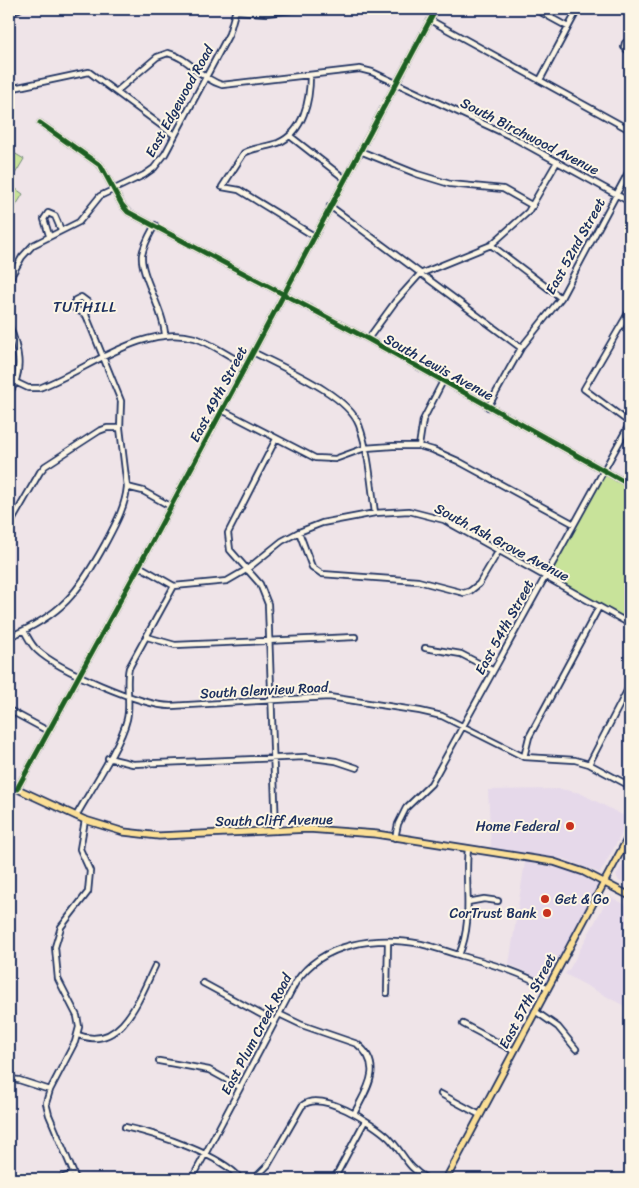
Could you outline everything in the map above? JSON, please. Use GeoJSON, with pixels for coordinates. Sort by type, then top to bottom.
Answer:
{"type":"FeatureCollection","features":[{"type":"Feature","properties":{"kind":"main road","name":"South Cliff Avenue"},"geometry":{"type":"LineString","coordinates":[[9,785],[85,820],[110,829],[147,835],[345,831],[554,862],[578,869],[630,896]]}},
{"type":"Feature","properties":{"kind":"main road","name":"East 57th Street"},"geometry":{"type":"LineString","coordinates":[[446,1179],[630,834]]}},
{"type":"Feature","properties":{"kind":"street"},"geometry":{"type":"LineString","coordinates":[[9,13],[19,9]]}},
{"type":"Feature","properties":{"kind":"street"},"geometry":{"type":"LineString","coordinates":[[236,10],[267,13],[300,9]]}},
{"type":"Feature","properties":{"kind":"street","name":"East 49th Street"},"geometry":{"type":"LineString","coordinates":[[17,789],[436,9]]}},
{"type":"Feature","properties":{"kind":"street"},"geometry":{"type":"LineString","coordinates":[[535,9],[568,26]]}},
{"type":"Feature","properties":{"kind":"street"},"geometry":{"type":"LineString","coordinates":[[540,80],[578,9]]}},
{"type":"Feature","properties":{"kind":"street","name":"East Edgewood Road"},"geometry":{"type":"LineString","coordinates":[[9,280],[22,256],[33,245],[49,235],[79,222],[94,202],[113,189],[144,175],[154,168],[165,154],[229,34],[236,10]]}},
{"type":"Feature","properties":{"kind":"street"},"geometry":{"type":"LineString","coordinates":[[430,20],[630,130]]}},
{"type":"Feature","properties":{"kind":"street"},"geometry":{"type":"LineString","coordinates":[[630,40],[625,43],[624,47],[630,53]]}},
{"type":"Feature","properties":{"kind":"street","name":"South Birchwood Avenue"},"geometry":{"type":"LineString","coordinates":[[117,91],[157,57],[168,53],[182,59],[217,84],[228,85],[360,69],[372,72],[480,121],[630,202]]}},
{"type":"Feature","properties":{"kind":"street"},"geometry":{"type":"LineString","coordinates":[[9,89],[89,72],[117,91],[152,121],[174,136]]}},
{"type":"Feature","properties":{"kind":"street"},"geometry":{"type":"LineString","coordinates":[[310,75],[309,100],[301,119],[290,136],[276,144],[257,147],[244,153],[222,187],[239,190],[314,236]]}},
{"type":"Feature","properties":{"kind":"street","name":"South Lewis Avenue"},"geometry":{"type":"LineString","coordinates":[[40,123],[96,161],[105,172],[125,209],[368,339],[442,382],[630,485]]}},
{"type":"Feature","properties":{"kind":"street"},"geometry":{"type":"LineString","coordinates":[[290,136],[345,179]]}},
{"type":"Feature","properties":{"kind":"street"},"geometry":{"type":"LineString","coordinates":[[360,151],[429,178],[450,184],[503,189],[533,206]]}},
{"type":"Feature","properties":{"kind":"street"},"geometry":{"type":"LineString","coordinates":[[368,339],[395,302],[420,274],[491,245],[533,206],[557,162]]}},
{"type":"Feature","properties":{"kind":"street","name":"East 52nd Street"},"geometry":{"type":"LineString","coordinates":[[488,407],[521,348],[561,298],[630,169]]}},
{"type":"Feature","properties":{"kind":"street"},"geometry":{"type":"LineString","coordinates":[[330,206],[521,348]]}},
{"type":"Feature","properties":{"kind":"street"},"geometry":{"type":"LineString","coordinates":[[49,235],[44,219],[48,213],[54,215],[61,230]]}},
{"type":"Feature","properties":{"kind":"street"},"geometry":{"type":"LineString","coordinates":[[154,225],[144,248],[142,259],[163,317],[166,335]]}},
{"type":"Feature","properties":{"kind":"street"},"geometry":{"type":"LineString","coordinates":[[491,245],[561,298]]}},
{"type":"Feature","properties":{"kind":"street"},"geometry":{"type":"LineString","coordinates":[[630,310],[584,389],[630,423]]}},
{"type":"Feature","properties":{"kind":"street"},"geometry":{"type":"LineString","coordinates":[[9,637],[52,615],[79,589],[118,521],[124,506],[127,487],[120,428],[121,401],[86,315]]}},
{"type":"Feature","properties":{"kind":"street"},"geometry":{"type":"LineString","coordinates":[[9,325],[19,355],[15,382],[9,393]]}},
{"type":"Feature","properties":{"kind":"street"},"geometry":{"type":"LineString","coordinates":[[9,379],[28,388],[38,388],[103,356],[166,335],[195,338],[246,364]]}},
{"type":"Feature","properties":{"kind":"street"},"geometry":{"type":"LineString","coordinates":[[253,352],[341,401],[356,419],[364,448],[375,512]]}},
{"type":"Feature","properties":{"kind":"street"},"geometry":{"type":"LineString","coordinates":[[419,446],[423,420],[442,382]]}},
{"type":"Feature","properties":{"kind":"street"},"geometry":{"type":"LineString","coordinates":[[222,410],[309,456],[322,459],[339,458],[364,448],[419,446],[446,455],[574,524]]}},
{"type":"Feature","properties":{"kind":"street","name":"East 54th Street"},"geometry":{"type":"LineString","coordinates":[[395,838],[402,816],[431,784],[492,670],[630,423]]}},
{"type":"Feature","properties":{"kind":"street"},"geometry":{"type":"LineString","coordinates":[[9,526],[45,466],[100,431],[107,428],[120,428]]}},
{"type":"Feature","properties":{"kind":"street"},"geometry":{"type":"LineString","coordinates":[[276,439],[231,522],[228,533],[230,550],[260,584],[266,598],[272,700],[276,831]]}},
{"type":"Feature","properties":{"kind":"street"},"geometry":{"type":"LineString","coordinates":[[127,487],[143,492],[170,506]]}},
{"type":"Feature","properties":{"kind":"street","name":"South Ash Grove Avenue"},"geometry":{"type":"LineString","coordinates":[[174,586],[227,581],[246,570],[269,550],[299,532],[322,523],[375,512],[402,510],[428,514],[444,520],[544,578],[630,624]]}},
{"type":"Feature","properties":{"kind":"street"},"geometry":{"type":"LineString","coordinates":[[299,532],[312,567],[322,574],[418,581],[456,592],[470,592],[479,584],[498,552]]}},
{"type":"Feature","properties":{"kind":"street"},"geometry":{"type":"LineString","coordinates":[[76,816],[126,721],[129,668],[174,586],[138,566]]}},
{"type":"Feature","properties":{"kind":"street"},"geometry":{"type":"LineString","coordinates":[[524,756],[532,731],[599,607]]}},
{"type":"Feature","properties":{"kind":"street","name":"South Glenview Road"},"geometry":{"type":"LineString","coordinates":[[24,631],[32,645],[39,652],[78,675],[128,696],[165,706],[329,697],[420,710],[442,716],[524,756],[565,758],[588,764],[630,786]]}},
{"type":"Feature","properties":{"kind":"street"},"geometry":{"type":"LineString","coordinates":[[147,637],[175,645],[355,638]]}},
{"type":"Feature","properties":{"kind":"street"},"geometry":{"type":"LineString","coordinates":[[425,648],[461,654],[492,670]]}},
{"type":"Feature","properties":{"kind":"street"},"geometry":{"type":"LineString","coordinates":[[588,764],[630,685]]}},
{"type":"Feature","properties":{"kind":"street"},"geometry":{"type":"LineString","coordinates":[[9,710],[48,731]]}},
{"type":"Feature","properties":{"kind":"street"},"geometry":{"type":"LineString","coordinates":[[108,758],[133,764],[305,757],[336,761],[357,768]]}},
{"type":"Feature","properties":{"kind":"street"},"geometry":{"type":"LineString","coordinates":[[76,1179],[72,1174],[48,1114],[46,1103],[50,1090],[78,1035],[80,1027],[77,1016],[58,979],[55,947],[60,926],[88,892],[90,871],[80,849],[85,820]]}},
{"type":"Feature","properties":{"kind":"street"},"geometry":{"type":"LineString","coordinates":[[459,955],[468,930],[466,874],[468,849]]}},
{"type":"Feature","properties":{"kind":"street"},"geometry":{"type":"LineString","coordinates":[[468,902],[484,899],[498,901]]}},
{"type":"Feature","properties":{"kind":"street"},"geometry":{"type":"LineString","coordinates":[[387,993],[388,942]]}},
{"type":"Feature","properties":{"kind":"street","name":"East Plum Creek Road"},"geometry":{"type":"LineString","coordinates":[[192,1179],[300,976],[317,960],[335,950],[352,944],[388,942],[418,944],[512,970],[548,988]]}},
{"type":"Feature","properties":{"kind":"street"},"geometry":{"type":"LineString","coordinates":[[78,1035],[89,1039],[110,1034],[122,1026],[132,1011],[155,966]]}},
{"type":"Feature","properties":{"kind":"street"},"geometry":{"type":"LineString","coordinates":[[203,983],[275,1022]]}},
{"type":"Feature","properties":{"kind":"street"},"geometry":{"type":"LineString","coordinates":[[535,1012],[558,1027],[576,1049]]}},
{"type":"Feature","properties":{"kind":"street"},"geometry":{"type":"LineString","coordinates":[[279,1014],[302,1025],[357,1044],[365,1050],[370,1059],[372,1074],[354,1114]]}},
{"type":"Feature","properties":{"kind":"street"},"geometry":{"type":"LineString","coordinates":[[463,1024],[514,1051]]}},
{"type":"Feature","properties":{"kind":"street"},"geometry":{"type":"LineString","coordinates":[[159,1061],[209,1070],[240,1087]]}},
{"type":"Feature","properties":{"kind":"street"},"geometry":{"type":"LineString","coordinates":[[9,1080],[19,1080],[50,1090]]}},
{"type":"Feature","properties":{"kind":"street"},"geometry":{"type":"LineString","coordinates":[[440,1094],[480,1115]]}},
{"type":"Feature","properties":{"kind":"street"},"geometry":{"type":"LineString","coordinates":[[254,1179],[268,1165],[305,1103],[322,1100],[354,1114],[386,1135],[412,1170],[427,1179]]}},
{"type":"Feature","properties":{"kind":"street"},"geometry":{"type":"LineString","coordinates":[[334,1179],[365,1121]]}},
{"type":"Feature","properties":{"kind":"street"},"geometry":{"type":"LineString","coordinates":[[125,1126],[160,1135],[204,1155],[230,1170],[241,1179]]}},
{"type":"Feature","properties":{"kind":"street"},"geometry":{"type":"LineString","coordinates":[[59,1179],[72,1174]]}},
{"type":"Feature","properties":{"kind":"shaded area"},"geometry":{"type":"Polygon","coordinates":[[[561,789],[580,793],[630,819],[600,873],[565,859],[491,848],[488,790],[561,789]]]}},
{"type":"Feature","properties":{"kind":"shaded area"},"geometry":{"type":"Polygon","coordinates":[[[630,853],[630,885],[619,881],[616,875],[630,853]]]}},
{"type":"Feature","properties":{"kind":"shaded area"},"geometry":{"type":"Polygon","coordinates":[[[525,862],[575,872],[600,886],[548,982],[509,964],[525,862]]]}},
{"type":"Feature","properties":{"kind":"shaded area"},"geometry":{"type":"Polygon","coordinates":[[[609,896],[630,907],[630,1009],[565,974],[609,896]]]}},
{"type":"Feature","properties":{"kind":"green space"},"geometry":{"type":"Polygon","coordinates":[[[9,150],[24,159],[9,184],[9,150]]]}},
{"type":"Feature","properties":{"kind":"green space"},"geometry":{"type":"Polygon","coordinates":[[[9,184],[23,194],[9,217],[9,184]]]}},
{"type":"Feature","properties":{"kind":"green space"},"geometry":{"type":"Polygon","coordinates":[[[604,471],[630,485],[630,620],[628,623],[544,577],[604,471]]]}},
{"type":"Feature","properties":{"kind":"cycle path"},"geometry":{"type":"LineString","coordinates":[[17,789],[139,566],[436,9]]}},
{"type":"Feature","properties":{"kind":"cycle path"},"geometry":{"type":"LineString","coordinates":[[40,123],[101,166],[122,205],[128,212],[368,339],[630,485]]}},
{"type":"Feature","properties":{"kind":"place","name":"Home Federal"},"geometry":{"type":"Point","coordinates":[570,826]}},
{"type":"Feature","properties":{"kind":"place","name":"Get & Go"},"geometry":{"type":"Point","coordinates":[545,899]}},
{"type":"Feature","properties":{"kind":"place","name":"CorTrust Bank"},"geometry":{"type":"Point","coordinates":[547,913]}},
{"type":"Feature","properties":{"kind":"district","name":"TUTHILL"},"geometry":{"type":"Point","coordinates":[85,307]}}]}
